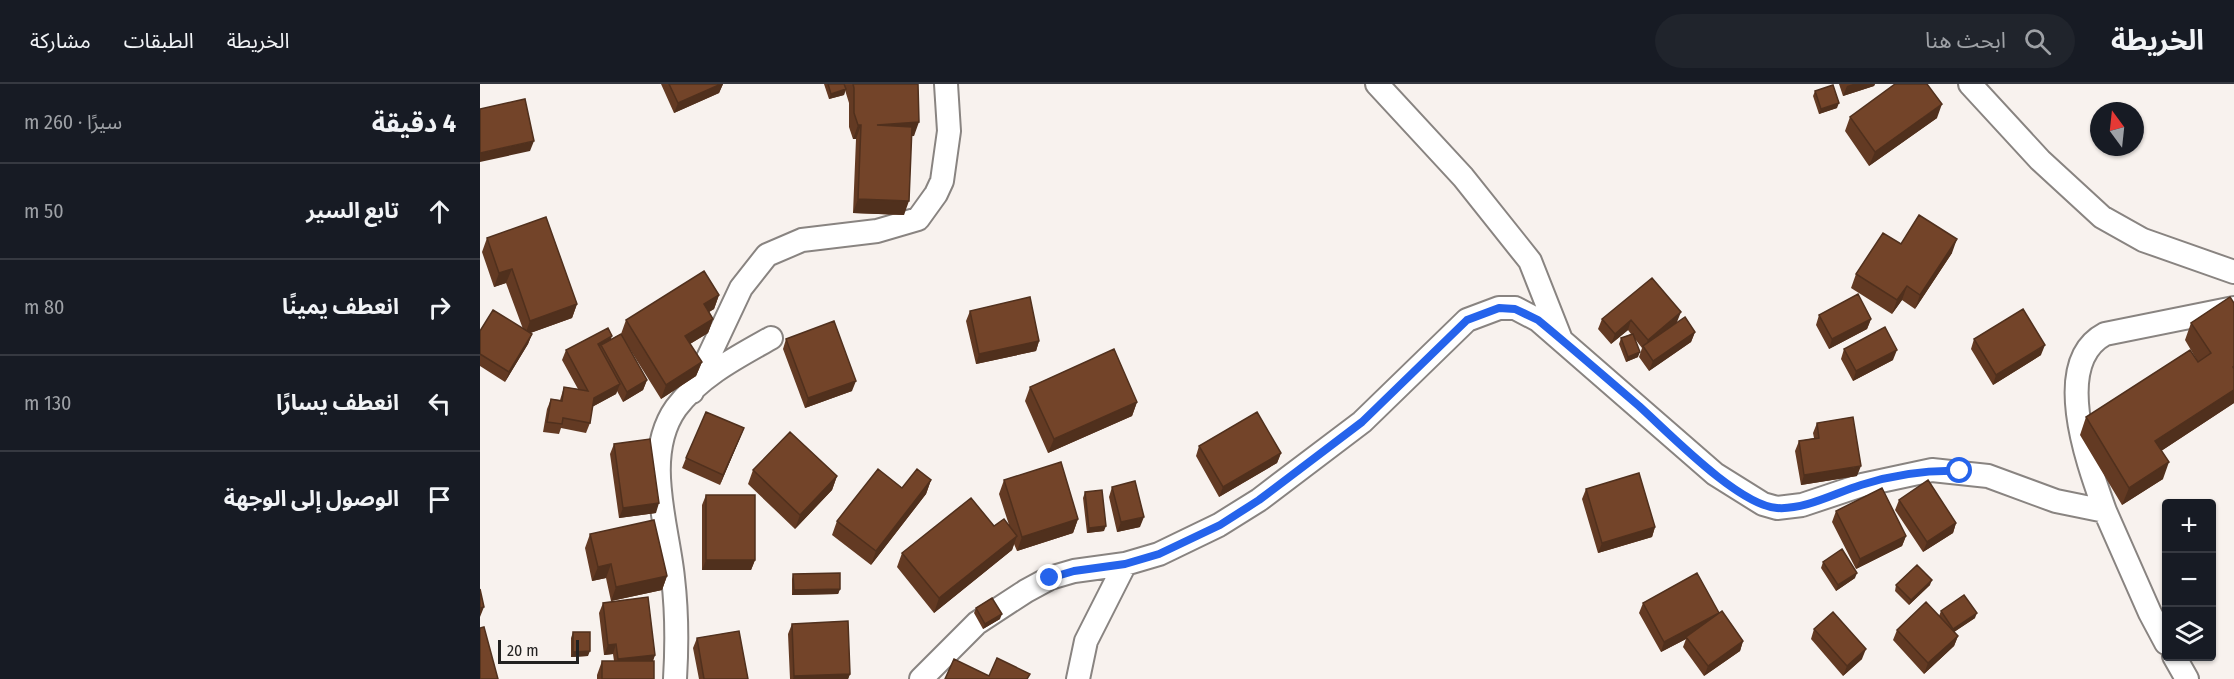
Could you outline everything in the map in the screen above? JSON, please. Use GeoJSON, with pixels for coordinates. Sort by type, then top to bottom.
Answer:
{"type":"FeatureCollection","features":[{"type":"Feature","properties":{"kind":"street"},"geometry":{"type":"LineString","coordinates":[[692,392],[741,288],[767,255],[802,240],[899,226],[918,219],[929,205],[942,181],[949,132],[946,84]]}},
{"type":"Feature","properties":{"kind":"street"},"geometry":{"type":"LineString","coordinates":[[1377,84],[1463,177],[1530,261],[1561,339]]}},
{"type":"Feature","properties":{"kind":"street"},"geometry":{"type":"LineString","coordinates":[[1970,84],[2040,160],[2102,217],[2143,240],[2234,272]]}},
{"type":"Feature","properties":{"kind":"street"},"geometry":{"type":"LineString","coordinates":[[921,679],[977,623],[1050,578],[1074,571],[1125,564],[1159,554],[1190,540],[1259,500],[1362,422],[1467,320],[1499,308],[1515,309],[1538,320],[1715,474],[1763,504],[1777,508],[1802,505],[1862,485],[1932,470],[1988,476],[2056,501],[2105,511]]}},
{"type":"Feature","properties":{"kind":"street"},"geometry":{"type":"LineString","coordinates":[[2162,636],[2105,511],[2091,472],[2080,426],[2078,375],[2086,349],[2092,341],[2105,334],[2234,308]]}},
{"type":"Feature","properties":{"kind":"street"},"geometry":{"type":"LineString","coordinates":[[675,679],[677,649],[673,579],[661,494],[661,444],[677,408],[692,392],[714,371],[771,338]]}},
{"type":"Feature","properties":{"kind":"street"},"geometry":{"type":"LineString","coordinates":[[1078,679],[1086,641],[1125,564]]}},
{"type":"Feature","properties":{"kind":"street"},"geometry":{"type":"LineString","coordinates":[[2176,661],[2187,679]]}},
{"type":"Feature","properties":{"kind":"building"},"geometry":{"type":"Polygon","coordinates":[[[669,84],[721,84],[678,103],[669,84]]]}},
{"type":"Feature","properties":{"kind":"building"},"geometry":{"type":"Polygon","coordinates":[[[828,84],[844,84],[846,89],[831,94],[828,84]]]}},
{"type":"Feature","properties":{"kind":"building"},"geometry":{"type":"Polygon","coordinates":[[[853,84],[918,84],[919,122],[877,125],[912,127],[909,201],[858,199],[861,125],[858,125],[854,113],[853,84]]]}},
{"type":"Feature","properties":{"kind":"building"},"geometry":{"type":"Polygon","coordinates":[[[1895,84],[1927,84],[1942,104],[1875,152],[1850,117],[1895,84]]]}},
{"type":"Feature","properties":{"kind":"building"},"geometry":{"type":"Polygon","coordinates":[[[1833,85],[1839,103],[1821,109],[1815,91],[1833,85]]]}},
{"type":"Feature","properties":{"kind":"building"},"geometry":{"type":"Polygon","coordinates":[[[525,99],[534,141],[480,153],[480,109],[525,99]]]}},
{"type":"Feature","properties":{"kind":"building"},"geometry":{"type":"Polygon","coordinates":[[[1919,215],[1957,239],[1920,295],[1907,286],[1897,300],[1856,274],[1883,233],[1901,244],[1919,215]]]}},
{"type":"Feature","properties":{"kind":"building"},"geometry":{"type":"Polygon","coordinates":[[[546,217],[577,304],[530,321],[512,269],[499,273],[487,238],[546,217]]]}},
{"type":"Feature","properties":{"kind":"building"},"geometry":{"type":"Polygon","coordinates":[[[704,271],[719,295],[704,304],[713,319],[685,336],[702,362],[666,385],[626,320],[704,271]]]}},
{"type":"Feature","properties":{"kind":"building"},"geometry":{"type":"Polygon","coordinates":[[[1652,278],[1681,312],[1648,340],[1631,320],[1615,334],[1602,319],[1652,278]]]}},
{"type":"Feature","properties":{"kind":"building"},"geometry":{"type":"Polygon","coordinates":[[[1858,294],[1871,319],[1832,339],[1819,315],[1858,294]]]}},
{"type":"Feature","properties":{"kind":"building"},"geometry":{"type":"Polygon","coordinates":[[[1030,297],[1039,341],[979,354],[970,311],[1030,297]]]}},
{"type":"Feature","properties":{"kind":"building"},"geometry":{"type":"Polygon","coordinates":[[[2230,297],[2234,303],[2234,390],[2155,441],[2169,462],[2129,488],[2086,417],[2190,350],[2198,362],[2211,353],[2191,323],[2230,297]]]}},
{"type":"Feature","properties":{"kind":"building"},"geometry":{"type":"Polygon","coordinates":[[[2023,309],[2045,345],[1996,375],[1974,339],[2023,309]]]}},
{"type":"Feature","properties":{"kind":"building"},"geometry":{"type":"Polygon","coordinates":[[[493,310],[532,334],[509,372],[480,354],[480,331],[493,310]]]}},
{"type":"Feature","properties":{"kind":"building"},"geometry":{"type":"Polygon","coordinates":[[[1685,317],[1695,332],[1653,361],[1643,346],[1685,317]]]}},
{"type":"Feature","properties":{"kind":"building"},"geometry":{"type":"Polygon","coordinates":[[[834,321],[856,381],[808,398],[786,339],[834,321]]]}},
{"type":"Feature","properties":{"kind":"building"},"geometry":{"type":"Polygon","coordinates":[[[1885,327],[1897,350],[1856,371],[1844,349],[1885,327]]]}},
{"type":"Feature","properties":{"kind":"building"},"geometry":{"type":"Polygon","coordinates":[[[608,328],[612,336],[598,344],[620,384],[594,398],[590,423],[563,418],[562,424],[547,422],[551,399],[562,401],[564,387],[588,391],[566,350],[608,328]]]}},
{"type":"Feature","properties":{"kind":"building"},"geometry":{"type":"Polygon","coordinates":[[[621,334],[647,380],[627,392],[601,345],[621,334]]]}},
{"type":"Feature","properties":{"kind":"building"},"geometry":{"type":"Polygon","coordinates":[[[1633,334],[1640,352],[1628,357],[1621,338],[1633,334]]]}},
{"type":"Feature","properties":{"kind":"building"},"geometry":{"type":"Polygon","coordinates":[[[1114,349],[1137,402],[1054,439],[1030,387],[1114,349]]]}},
{"type":"Feature","properties":{"kind":"building"},"geometry":{"type":"Polygon","coordinates":[[[706,412],[744,428],[723,475],[686,458],[706,412]]]}},
{"type":"Feature","properties":{"kind":"building"},"geometry":{"type":"Polygon","coordinates":[[[1257,412],[1281,453],[1223,487],[1199,446],[1257,412]]]}},
{"type":"Feature","properties":{"kind":"building"},"geometry":{"type":"Polygon","coordinates":[[[1853,417],[1861,466],[1804,475],[1799,441],[1819,438],[1817,423],[1853,417]]]}},
{"type":"Feature","properties":{"kind":"building"},"geometry":{"type":"Polygon","coordinates":[[[790,432],[837,476],[800,515],[753,470],[790,432]]]}},
{"type":"Feature","properties":{"kind":"building"},"geometry":{"type":"Polygon","coordinates":[[[650,439],[659,503],[623,508],[614,444],[650,439]]]}},
{"type":"Feature","properties":{"kind":"building"},"geometry":{"type":"Polygon","coordinates":[[[1061,462],[1078,519],[1022,537],[1004,480],[1061,462]]]}},
{"type":"Feature","properties":{"kind":"building"},"geometry":{"type":"Polygon","coordinates":[[[878,469],[902,488],[917,469],[931,480],[876,551],[837,521],[878,469]]]}},
{"type":"Feature","properties":{"kind":"building"},"geometry":{"type":"Polygon","coordinates":[[[1639,473],[1655,527],[1602,543],[1586,489],[1639,473]]]}},
{"type":"Feature","properties":{"kind":"building"},"geometry":{"type":"Polygon","coordinates":[[[1928,480],[1956,523],[1927,542],[1899,500],[1928,480]]]}},
{"type":"Feature","properties":{"kind":"building"},"geometry":{"type":"Polygon","coordinates":[[[1135,481],[1144,517],[1121,522],[1112,487],[1135,481]]]}},
{"type":"Feature","properties":{"kind":"building"},"geometry":{"type":"Polygon","coordinates":[[[1882,488],[1906,536],[1860,559],[1836,511],[1882,488]]]}},
{"type":"Feature","properties":{"kind":"building"},"geometry":{"type":"Polygon","coordinates":[[[1102,490],[1106,526],[1089,528],[1085,492],[1102,490]]]}},
{"type":"Feature","properties":{"kind":"building"},"geometry":{"type":"Polygon","coordinates":[[[706,495],[755,495],[755,560],[706,560],[706,495]]]}},
{"type":"Feature","properties":{"kind":"building"},"geometry":{"type":"Polygon","coordinates":[[[971,498],[994,526],[1004,519],[1017,536],[939,598],[902,553],[971,498]]]}},
{"type":"Feature","properties":{"kind":"building"},"geometry":{"type":"Polygon","coordinates":[[[654,520],[667,576],[616,587],[611,564],[598,567],[590,534],[654,520]]]}},
{"type":"Feature","properties":{"kind":"building"},"geometry":{"type":"Polygon","coordinates":[[[1842,549],[1857,573],[1838,585],[1823,562],[1842,549]]]}},
{"type":"Feature","properties":{"kind":"building"},"geometry":{"type":"Polygon","coordinates":[[[1917,565],[1932,580],[1911,600],[1896,585],[1917,565]]]}},
{"type":"Feature","properties":{"kind":"building"},"geometry":{"type":"Polygon","coordinates":[[[840,573],[840,589],[794,590],[793,574],[840,573]]]}},
{"type":"Feature","properties":{"kind":"building"},"geometry":{"type":"Polygon","coordinates":[[[1697,573],[1719,613],[1664,642],[1643,603],[1697,573]]]}},
{"type":"Feature","properties":{"kind":"building"},"geometry":{"type":"Polygon","coordinates":[[[480,589],[484,607],[480,608],[480,589]]]}},
{"type":"Feature","properties":{"kind":"building"},"geometry":{"type":"Polygon","coordinates":[[[1964,595],[1977,613],[1953,629],[1941,611],[1964,595]]]}},
{"type":"Feature","properties":{"kind":"building"},"geometry":{"type":"Polygon","coordinates":[[[648,597],[655,655],[618,659],[616,644],[608,645],[603,603],[648,597]]]}},
{"type":"Feature","properties":{"kind":"building"},"geometry":{"type":"Polygon","coordinates":[[[992,598],[1002,614],[985,624],[976,608],[992,598]]]}},
{"type":"Feature","properties":{"kind":"building"},"geometry":{"type":"Polygon","coordinates":[[[1926,602],[1958,636],[1928,663],[1897,630],[1926,602]]]}},
{"type":"Feature","properties":{"kind":"building"},"geometry":{"type":"Polygon","coordinates":[[[1722,611],[1743,641],[1708,666],[1686,637],[1722,611]]]}},
{"type":"Feature","properties":{"kind":"building"},"geometry":{"type":"Polygon","coordinates":[[[1833,612],[1866,649],[1847,666],[1814,629],[1833,612]]]}},
{"type":"Feature","properties":{"kind":"building"},"geometry":{"type":"Polygon","coordinates":[[[848,621],[850,674],[794,676],[792,624],[848,621]]]}},
{"type":"Feature","properties":{"kind":"building"},"geometry":{"type":"Polygon","coordinates":[[[484,627],[498,679],[480,679],[480,628],[484,627]]]}},
{"type":"Feature","properties":{"kind":"building"},"geometry":{"type":"Polygon","coordinates":[[[739,631],[748,679],[704,679],[697,638],[739,631]]]}},
{"type":"Feature","properties":{"kind":"building"},"geometry":{"type":"Polygon","coordinates":[[[573,632],[590,632],[590,651],[573,652],[573,632]]]}},
{"type":"Feature","properties":{"kind":"building"},"geometry":{"type":"Polygon","coordinates":[[[997,658],[1030,674],[1027,679],[945,679],[954,659],[989,676],[997,658]]]}},
{"type":"Feature","properties":{"kind":"building"},"geometry":{"type":"Polygon","coordinates":[[[602,661],[654,661],[654,679],[602,679],[602,661]]]}},
{"type":"Feature","properties":{"kind":"route"},"geometry":{"type":"LineString","coordinates":[[1050,578],[1074,571],[1125,564],[1159,554],[1220,525],[1259,500],[1362,422],[1467,320],[1499,308],[1515,309],[1538,320],[1715,474],[1742,493],[1763,504],[1777,508],[1802,505],[1862,485],[1904,475],[1932,470],[1960,471]]}}]}
